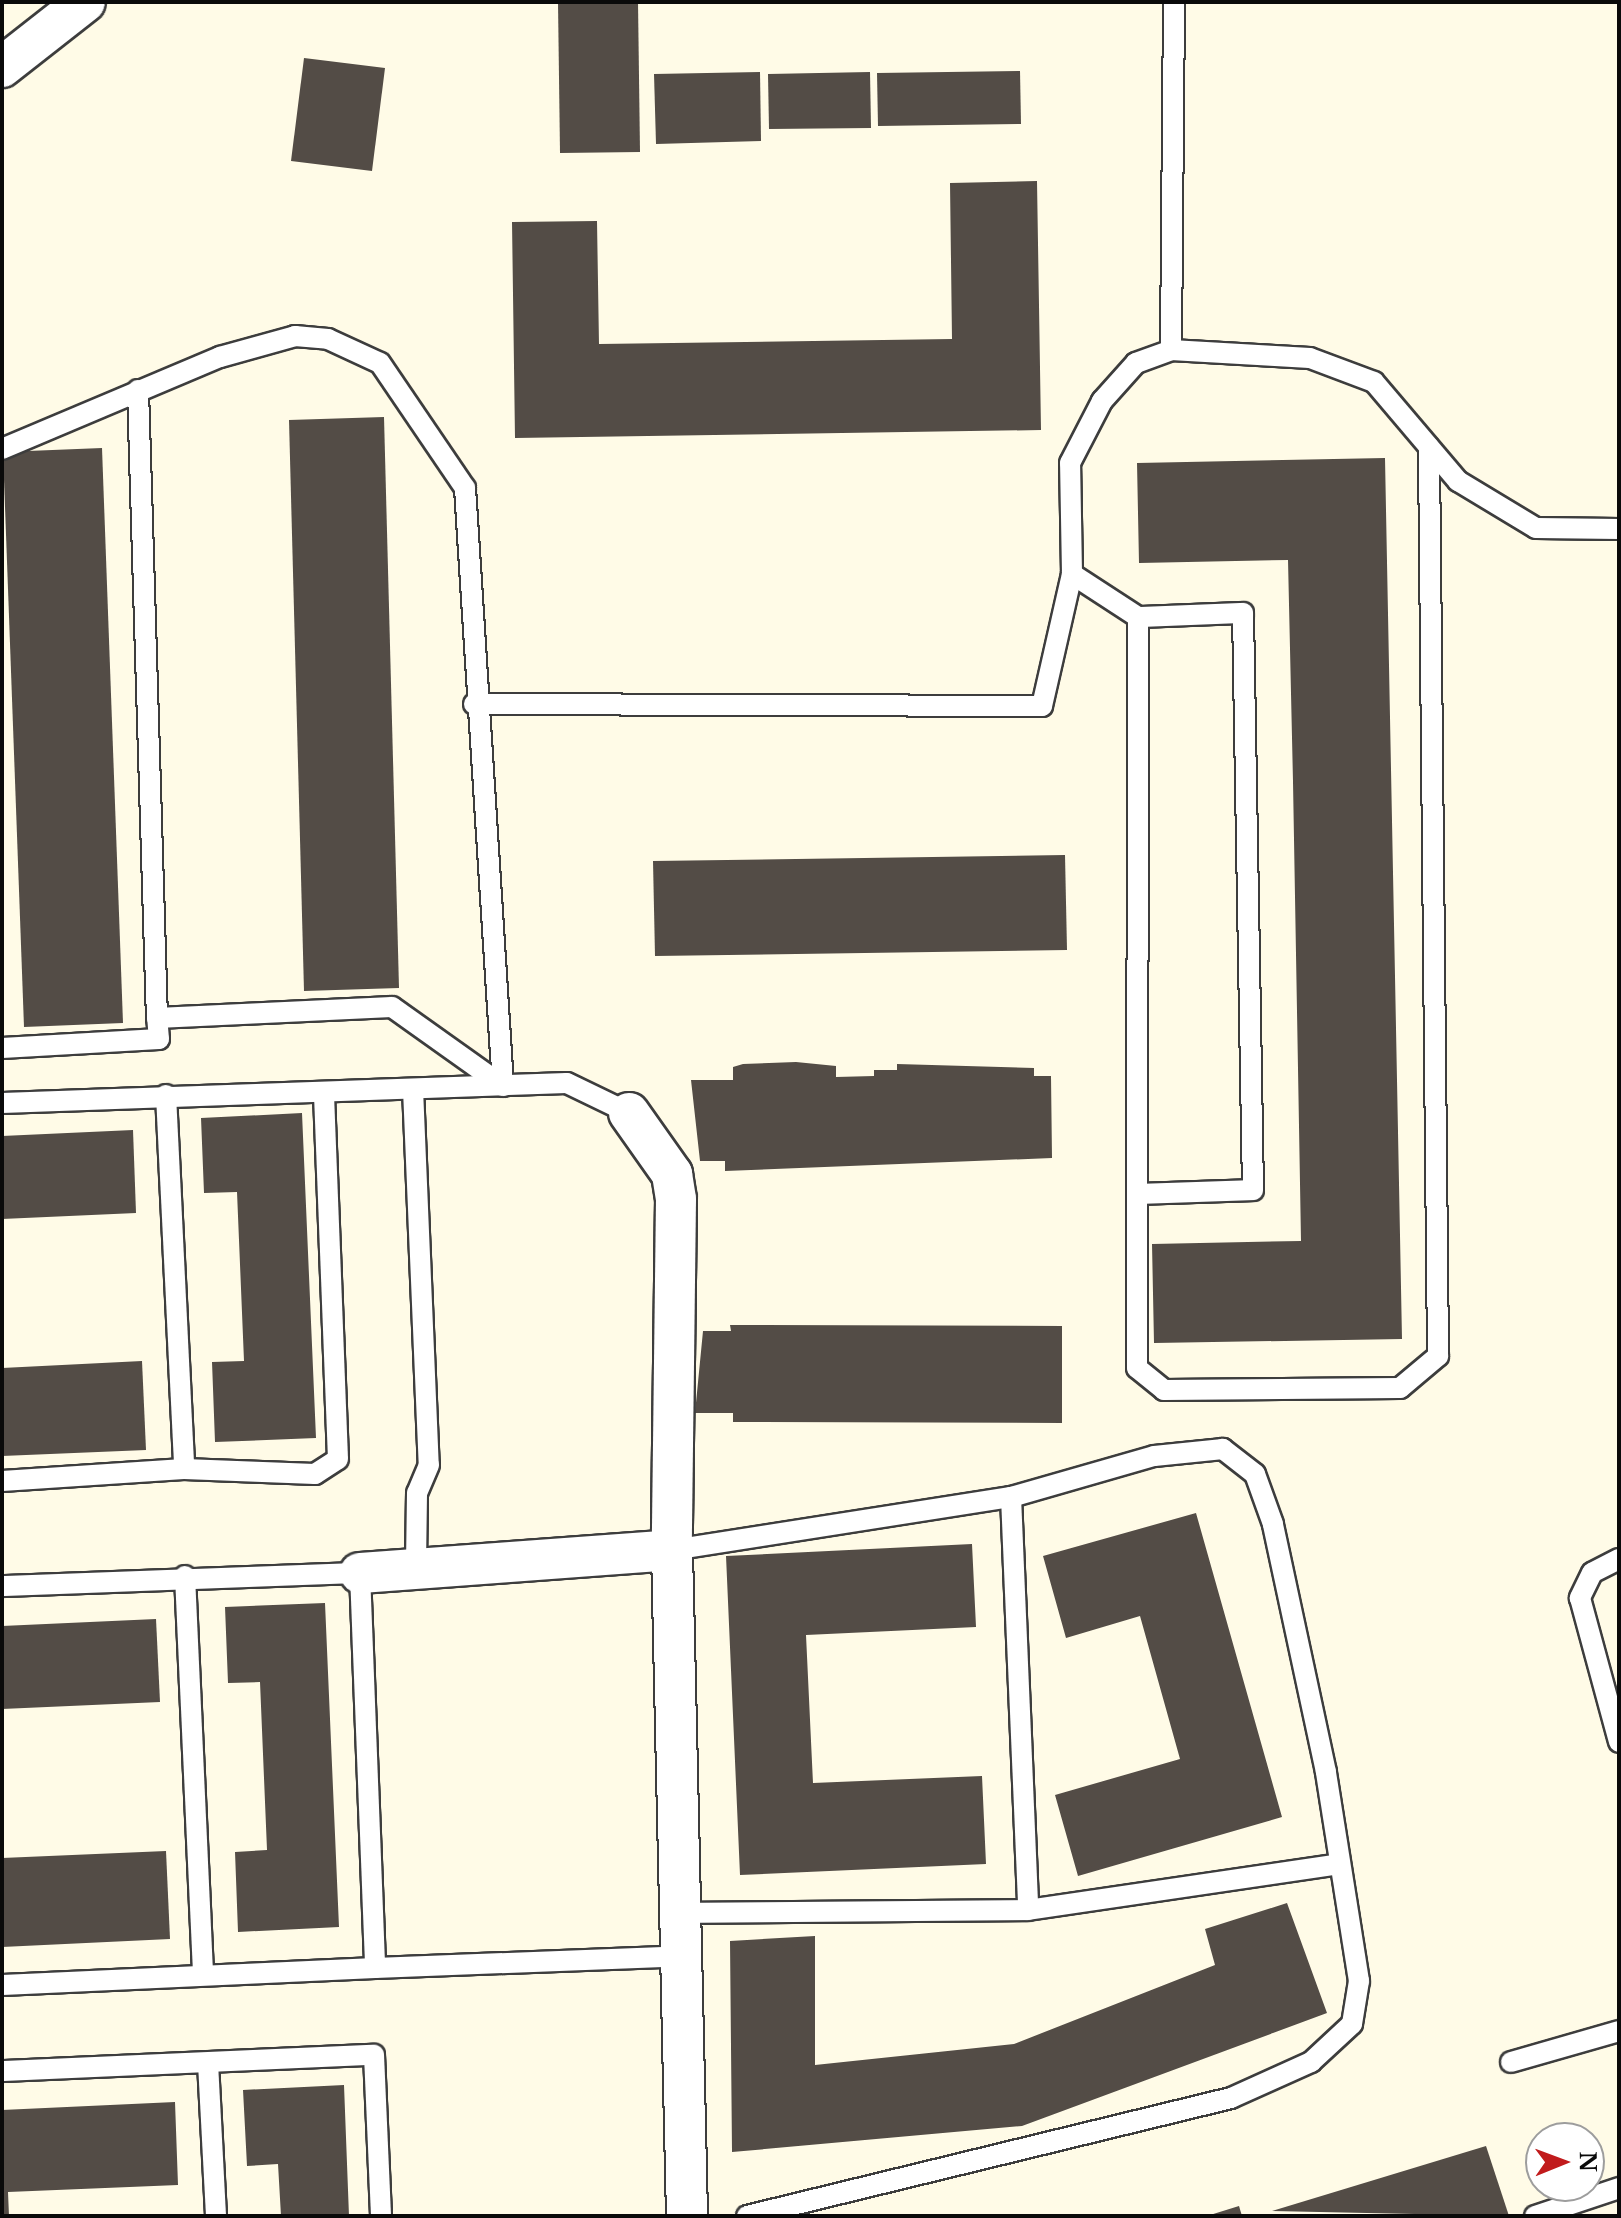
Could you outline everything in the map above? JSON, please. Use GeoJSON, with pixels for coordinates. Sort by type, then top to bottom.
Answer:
{"type":"FeatureCollection","features":[{"type":"Feature","properties":{"kind":"street"},"geometry":{"type":"LineString","coordinates":[[2,67],[85,2]]}},
{"type":"Feature","properties":{"kind":"street"},"geometry":{"type":"LineString","coordinates":[[629,1113],[672,1174],[676,1199],[672,1550],[687,2216]]}},
{"type":"Feature","properties":{"kind":"street"},"geometry":{"type":"LineString","coordinates":[[360,1573],[672,1550]]}},
{"type":"Feature","properties":{"kind":"lane"},"geometry":{"type":"LineString","coordinates":[[1171,350],[1174,2]]}},
{"type":"Feature","properties":{"kind":"lane"},"geometry":{"type":"LineString","coordinates":[[2,449],[138,390],[295,336],[328,339],[380,363],[465,488],[474,704],[493,833],[503,1086]]}},
{"type":"Feature","properties":{"kind":"lane"},"geometry":{"type":"LineString","coordinates":[[474,704],[1042,706],[1072,574],[1070,463],[1119,382],[1136,363],[1171,350],[1310,358],[1374,382],[1458,481],[1536,528],[1619,529]]}},
{"type":"Feature","properties":{"kind":"lane"},"geometry":{"type":"LineString","coordinates":[[2,1048],[159,1039],[138,390]]}},
{"type":"Feature","properties":{"kind":"lane"},"geometry":{"type":"LineString","coordinates":[[1138,617],[1140,1194],[1137,1368],[1164,1390],[1400,1388],[1438,1356],[1429,447]]}},
{"type":"Feature","properties":{"kind":"lane"},"geometry":{"type":"LineString","coordinates":[[1072,574],[1138,617],[1243,613],[1253,1190],[1140,1194]]}},
{"type":"Feature","properties":{"kind":"lane"},"geometry":{"type":"LineString","coordinates":[[157,1018],[392,1007],[503,1086]]}},
{"type":"Feature","properties":{"kind":"lane"},"geometry":{"type":"LineString","coordinates":[[2,1103],[567,1083],[629,1113]]}},
{"type":"Feature","properties":{"kind":"lane"},"geometry":{"type":"LineString","coordinates":[[413,1089],[429,1465],[417,1493],[416,1569]]}},
{"type":"Feature","properties":{"kind":"lane"},"geometry":{"type":"LineString","coordinates":[[2,1481],[184,1469],[315,1474],[338,1459],[324,1092]]}},
{"type":"Feature","properties":{"kind":"lane"},"geometry":{"type":"LineString","coordinates":[[166,1095],[184,1469]]}},
{"type":"Feature","properties":{"kind":"lane"},"geometry":{"type":"LineString","coordinates":[[672,1550],[1011,1497],[1154,1456],[1223,1449],[1255,1474],[1273,1524],[1340,1864],[1359,1981],[1352,2024],[1311,2062],[1231,2098],[747,2216]]}},
{"type":"Feature","properties":{"kind":"lane"},"geometry":{"type":"LineString","coordinates":[[1011,1497],[1028,1910]]}},
{"type":"Feature","properties":{"kind":"lane"},"geometry":{"type":"LineString","coordinates":[[1619,1559],[1592,1573],[1580,1598],[1619,1742]]}},
{"type":"Feature","properties":{"kind":"lane"},"geometry":{"type":"LineString","coordinates":[[2,1586],[185,1576],[360,1573],[375,1968]]}},
{"type":"Feature","properties":{"kind":"lane"},"geometry":{"type":"LineString","coordinates":[[185,1576],[203,1974]]}},
{"type":"Feature","properties":{"kind":"lane"},"geometry":{"type":"LineString","coordinates":[[681,1913],[1028,1910],[1340,1864]]}},
{"type":"Feature","properties":{"kind":"lane"},"geometry":{"type":"LineString","coordinates":[[2,1985],[203,1974],[683,1956]]}},
{"type":"Feature","properties":{"kind":"lane"},"geometry":{"type":"LineString","coordinates":[[1511,2062],[1619,2031]]}},
{"type":"Feature","properties":{"kind":"lane"},"geometry":{"type":"LineString","coordinates":[[2,2071],[374,2055],[381,2216]]}},
{"type":"Feature","properties":{"kind":"lane"},"geometry":{"type":"LineString","coordinates":[[208,2063],[216,2216]]}},
{"type":"Feature","properties":{"kind":"lane"},"geometry":{"type":"LineString","coordinates":[[1535,2216],[1619,2188]]}},
{"type":"Feature","properties":{"kind":"building"},"geometry":{"type":"Polygon","coordinates":[[[558,2],[638,2],[640,152],[560,153],[558,2]]]}},
{"type":"Feature","properties":{"kind":"building"},"geometry":{"type":"Polygon","coordinates":[[[304,58],[385,68],[372,171],[291,161],[304,58]]]}},
{"type":"Feature","properties":{"kind":"building"},"geometry":{"type":"Polygon","coordinates":[[[1020,71],[1021,124],[878,126],[877,73],[1020,71]]]}},
{"type":"Feature","properties":{"kind":"building"},"geometry":{"type":"Polygon","coordinates":[[[760,72],[761,141],[656,144],[654,74],[760,72]]]}},
{"type":"Feature","properties":{"kind":"building"},"geometry":{"type":"Polygon","coordinates":[[[870,72],[871,128],[769,129],[768,74],[870,72]]]}},
{"type":"Feature","properties":{"kind":"building"},"geometry":{"type":"Polygon","coordinates":[[[1037,181],[1041,430],[515,438],[512,222],[597,221],[599,344],[952,339],[950,183],[1037,181]]]}},
{"type":"Feature","properties":{"kind":"building"},"geometry":{"type":"Polygon","coordinates":[[[384,417],[399,988],[304,991],[289,420],[384,417]]]}},
{"type":"Feature","properties":{"kind":"building"},"geometry":{"type":"Polygon","coordinates":[[[102,448],[123,1023],[24,1027],[3,452],[102,448]]]}},
{"type":"Feature","properties":{"kind":"building"},"geometry":{"type":"Polygon","coordinates":[[[1385,458],[1402,1339],[1154,1343],[1152,1244],[1301,1241],[1293,782],[1288,560],[1139,563],[1137,463],[1385,458]]]}},
{"type":"Feature","properties":{"kind":"building"},"geometry":{"type":"Polygon","coordinates":[[[1065,855],[1067,950],[655,956],[653,861],[1065,855]]]}},
{"type":"Feature","properties":{"kind":"building"},"geometry":{"type":"Polygon","coordinates":[[[796,1062],[836,1066],[836,1077],[874,1076],[874,1070],[897,1070],[897,1064],[1034,1068],[1034,1076],[1051,1076],[1052,1158],[725,1171],[725,1161],[700,1161],[691,1080],[733,1080],[733,1067],[743,1064],[796,1062]]]}},
{"type":"Feature","properties":{"kind":"building"},"geometry":{"type":"Polygon","coordinates":[[[302,1113],[316,1438],[215,1442],[212,1362],[244,1361],[237,1192],[204,1193],[201,1118],[302,1113]]]}},
{"type":"Feature","properties":{"kind":"building"},"geometry":{"type":"Polygon","coordinates":[[[133,1130],[136,1213],[2,1219],[2,1136],[133,1130]]]}},
{"type":"Feature","properties":{"kind":"building"},"geometry":{"type":"Polygon","coordinates":[[[730,1325],[1062,1326],[1062,1423],[733,1422],[733,1413],[695,1413],[703,1331],[731,1331],[730,1325]]]}},
{"type":"Feature","properties":{"kind":"building"},"geometry":{"type":"Polygon","coordinates":[[[142,1361],[146,1450],[2,1456],[2,1368],[142,1361]]]}},
{"type":"Feature","properties":{"kind":"building"},"geometry":{"type":"Polygon","coordinates":[[[1196,1513],[1282,1817],[1078,1876],[1055,1795],[1180,1759],[1140,1616],[1066,1638],[1043,1556],[1196,1513]]]}},
{"type":"Feature","properties":{"kind":"building"},"geometry":{"type":"Polygon","coordinates":[[[972,1544],[976,1627],[806,1635],[813,1783],[982,1776],[986,1864],[740,1875],[726,1556],[972,1544]]]}},
{"type":"Feature","properties":{"kind":"building"},"geometry":{"type":"Polygon","coordinates":[[[325,1603],[339,1927],[238,1932],[235,1852],[267,1850],[260,1682],[228,1683],[225,1607],[325,1603]]]}},
{"type":"Feature","properties":{"kind":"building"},"geometry":{"type":"Polygon","coordinates":[[[156,1619],[160,1702],[2,1709],[2,1626],[156,1619]]]}},
{"type":"Feature","properties":{"kind":"building"},"geometry":{"type":"Polygon","coordinates":[[[166,1851],[170,1939],[2,1947],[2,1858],[166,1851]]]}},
{"type":"Feature","properties":{"kind":"building"},"geometry":{"type":"Polygon","coordinates":[[[1287,1903],[1327,2013],[1022,2126],[732,2152],[730,1941],[815,1936],[815,2065],[1014,2044],[1215,1965],[1205,1929],[1287,1903]]]}},
{"type":"Feature","properties":{"kind":"building"},"geometry":{"type":"Polygon","coordinates":[[[344,2085],[349,2216],[281,2216],[278,2164],[247,2166],[243,2090],[344,2085]]]}},
{"type":"Feature","properties":{"kind":"building"},"geometry":{"type":"Polygon","coordinates":[[[175,2102],[178,2185],[8,2192],[9,2216],[2,2216],[2,2110],[175,2102]]]}},
{"type":"Feature","properties":{"kind":"building"},"geometry":{"type":"Polygon","coordinates":[[[1486,2146],[1509,2216],[1272,2211],[1486,2146]]]}},
{"type":"Feature","properties":{"kind":"building"},"geometry":{"type":"Polygon","coordinates":[[[1239,2206],[1242,2216],[1210,2216],[1210,2215],[1239,2206]]]}}]}
